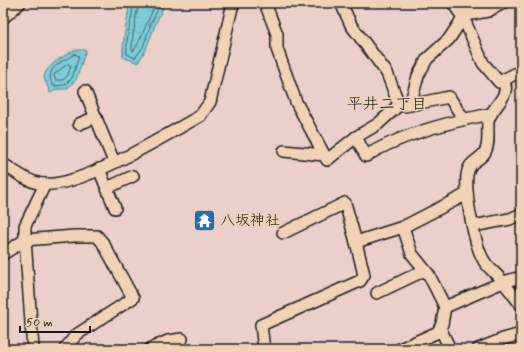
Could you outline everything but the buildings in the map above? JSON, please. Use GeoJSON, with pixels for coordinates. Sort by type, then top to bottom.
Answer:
{"type":"FeatureCollection","features":[{"type":"Feature","properties":{"kind":"street"},"geometry":{"type":"LineString","coordinates":[[3,18],[20,3]]}},
{"type":"Feature","properties":{"kind":"street"},"geometry":{"type":"LineString","coordinates":[[3,164],[33,182],[46,184],[69,182],[114,162],[200,116],[210,102],[214,89],[233,3]]}},
{"type":"Feature","properties":{"kind":"street"},"geometry":{"type":"LineString","coordinates":[[265,3],[277,34],[277,49],[296,102],[327,160],[404,105],[449,97],[464,119]]}},
{"type":"Feature","properties":{"kind":"street"},"geometry":{"type":"LineString","coordinates":[[342,3],[351,25],[387,74],[404,105]]}},
{"type":"Feature","properties":{"kind":"street"},"geometry":{"type":"LineString","coordinates":[[453,3],[465,17],[483,63],[499,82],[521,71]]}},
{"type":"Feature","properties":{"kind":"street"},"geometry":{"type":"LineString","coordinates":[[404,105],[427,59],[449,39],[473,3]]}},
{"type":"Feature","properties":{"kind":"street"},"geometry":{"type":"LineString","coordinates":[[465,17],[488,11],[504,3]]}},
{"type":"Feature","properties":{"kind":"street"},"geometry":{"type":"LineString","coordinates":[[502,80],[505,84],[506,91],[490,114],[487,146],[484,154],[475,160],[469,168],[467,194],[473,226],[484,261],[521,305]]}},
{"type":"Feature","properties":{"kind":"street"},"geometry":{"type":"LineString","coordinates":[[85,92],[114,162]]}},
{"type":"Feature","properties":{"kind":"street"},"geometry":{"type":"LineString","coordinates":[[356,138],[366,156],[387,143],[464,119],[490,114]]}},
{"type":"Feature","properties":{"kind":"street"},"geometry":{"type":"LineString","coordinates":[[79,124],[96,117]]}},
{"type":"Feature","properties":{"kind":"street"},"geometry":{"type":"LineString","coordinates":[[284,151],[324,155]]}},
{"type":"Feature","properties":{"kind":"street"},"geometry":{"type":"LineString","coordinates":[[100,169],[115,208]]}},
{"type":"Feature","properties":{"kind":"street"},"geometry":{"type":"LineString","coordinates":[[107,188],[133,176]]}},
{"type":"Feature","properties":{"kind":"street"},"geometry":{"type":"LineString","coordinates":[[32,349],[25,226],[46,184]]}},
{"type":"Feature","properties":{"kind":"street"},"geometry":{"type":"LineString","coordinates":[[356,242],[403,228],[467,194]]}},
{"type":"Feature","properties":{"kind":"street"},"geometry":{"type":"LineString","coordinates":[[264,349],[261,325],[360,281],[364,275],[346,203],[283,233]]}},
{"type":"Feature","properties":{"kind":"street"},"geometry":{"type":"LineString","coordinates":[[473,226],[510,219],[521,214]]}},
{"type":"Feature","properties":{"kind":"street"},"geometry":{"type":"LineString","coordinates":[[400,349],[438,332],[445,307],[425,270],[412,254],[403,228]]}},
{"type":"Feature","properties":{"kind":"street"},"geometry":{"type":"LineString","coordinates":[[3,254],[25,240],[74,236],[97,236],[103,243],[133,298],[76,335],[65,349]]}},
{"type":"Feature","properties":{"kind":"street"},"geometry":{"type":"LineString","coordinates":[[377,294],[425,270]]}},
{"type":"Feature","properties":{"kind":"street"},"geometry":{"type":"LineString","coordinates":[[445,307],[503,282],[521,276]]}},
{"type":"Feature","properties":{"kind":"street"},"geometry":{"type":"LineString","coordinates":[[440,328],[450,349]]}},
{"type":"Feature","properties":{"kind":"street"},"geometry":{"type":"LineString","coordinates":[[478,349],[496,341],[521,334]]}},
{"type":"Feature","properties":{"kind":"street"},"geometry":{"type":"LineString","coordinates":[[150,349],[168,341],[182,339]]}},
{"type":"Feature","properties":{"kind":"water"},"geometry":{"type":"Polygon","coordinates":[[[129,3],[165,3],[146,49],[138,63],[123,57],[123,43],[129,3]]]}},
{"type":"Feature","properties":{"kind":"water"},"geometry":{"type":"Polygon","coordinates":[[[74,50],[86,50],[76,80],[67,89],[58,89],[50,93],[44,78],[45,74],[51,65],[74,50]]]}},
{"type":"Feature","properties":{"kind":"place","name":"八坂神社"},"geometry":{"type":"Point","coordinates":[205,221]}},
{"type":"Feature","properties":{"kind":"district","name":"平井二丁目"},"geometry":{"type":"Point","coordinates":[387,104]}}]}
